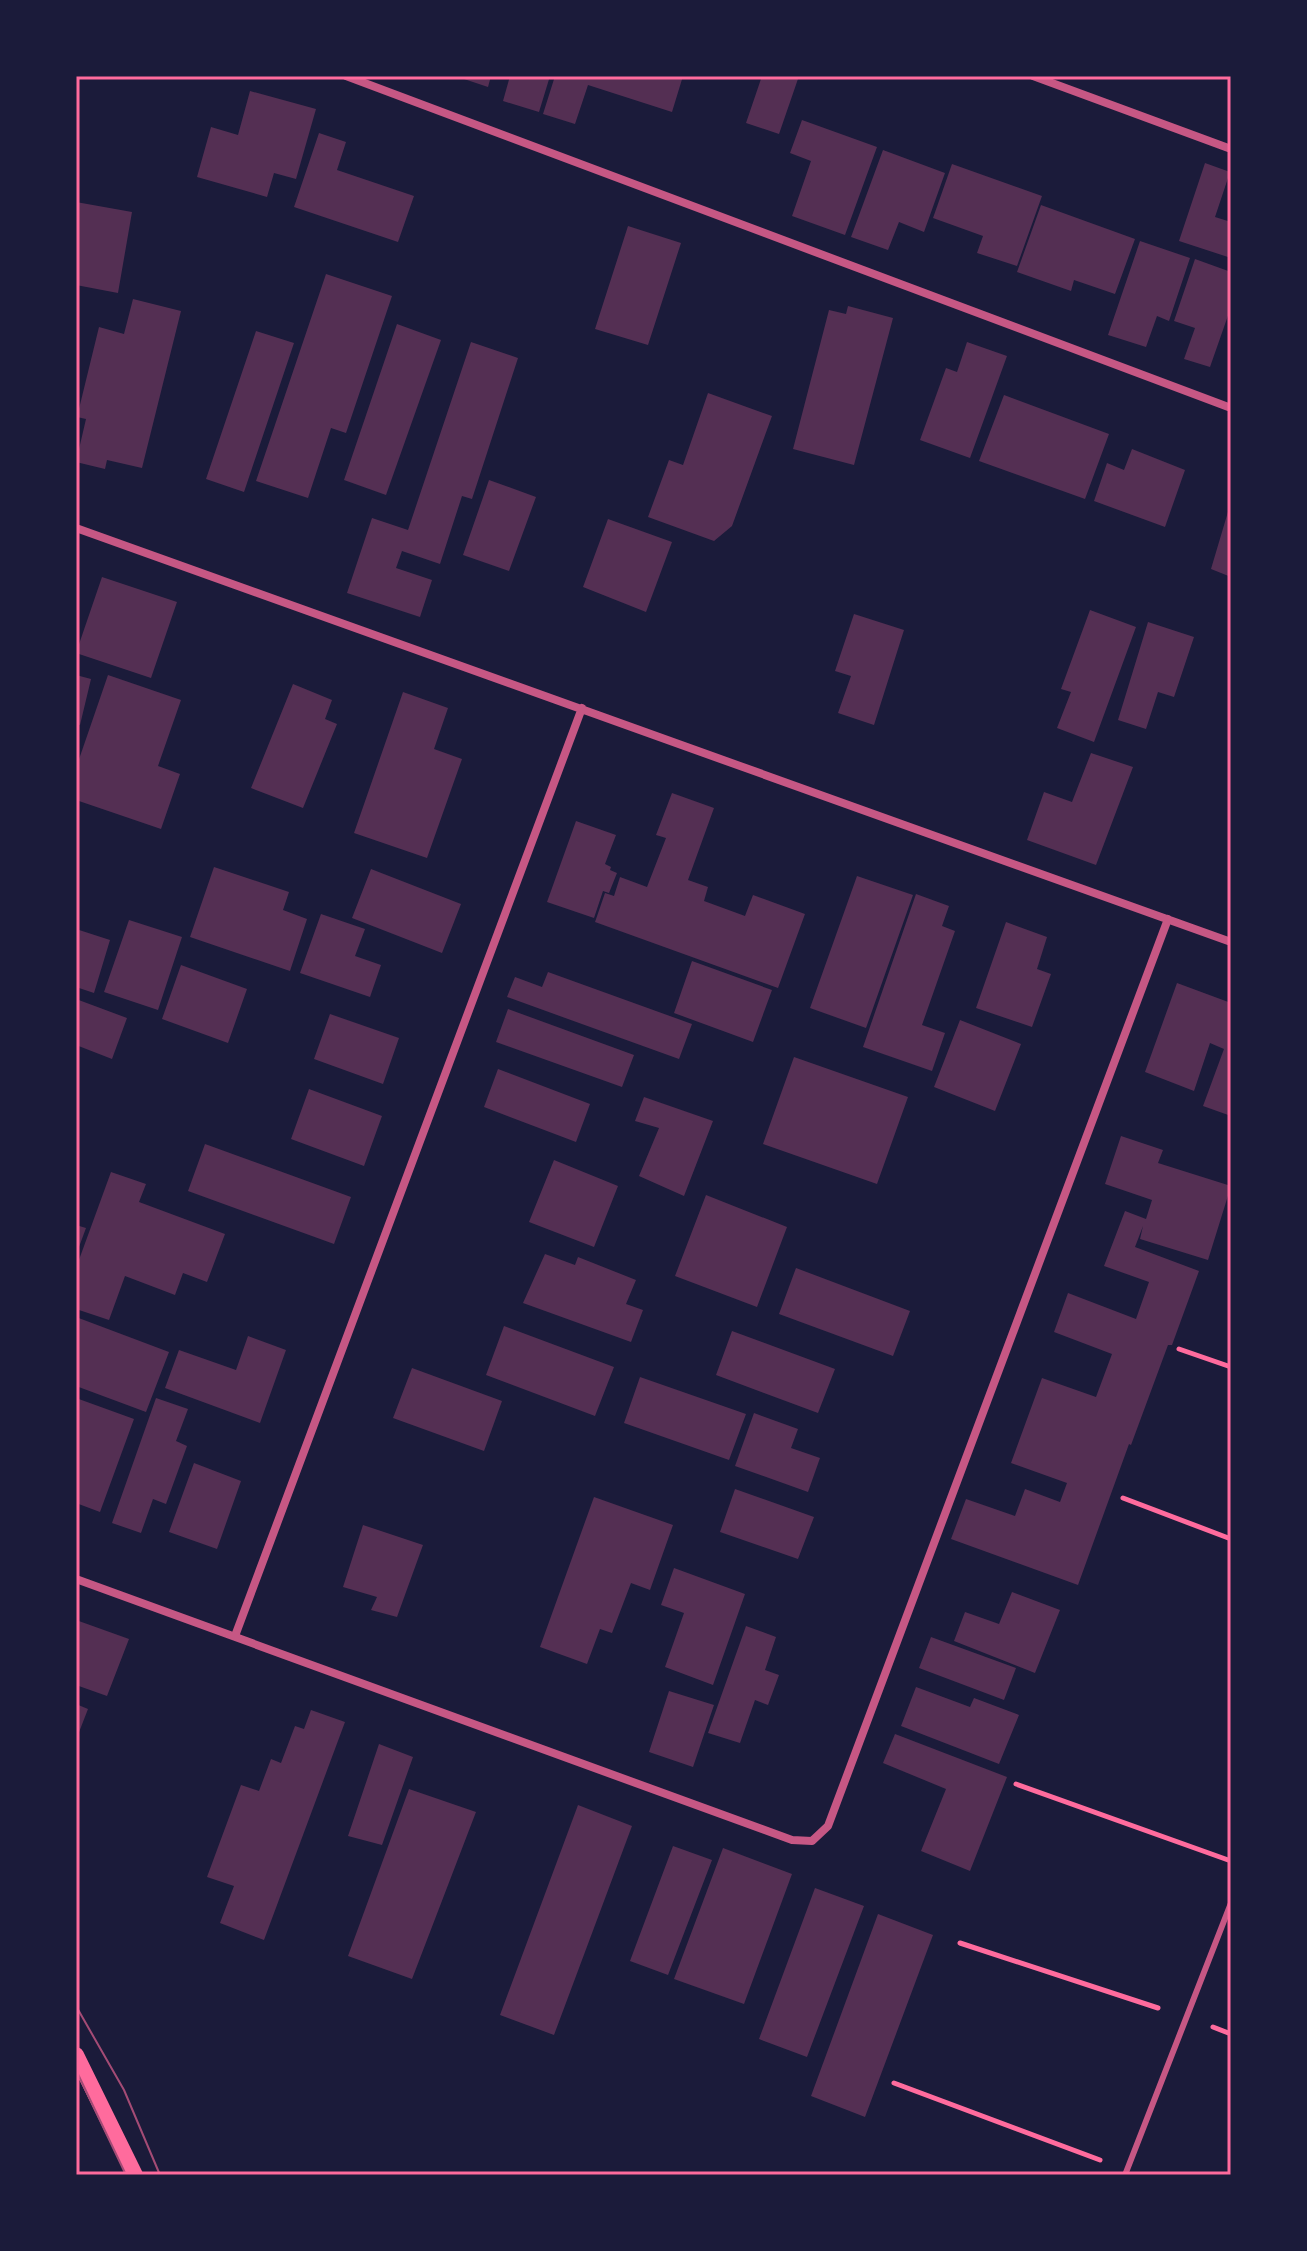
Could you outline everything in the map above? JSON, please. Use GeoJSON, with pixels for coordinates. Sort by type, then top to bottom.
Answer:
{"type":"FeatureCollection","features":[{"type":"Feature","properties":{"kind":"main road"},"geometry":{"type":"LineString","coordinates":[[76,2055],[135,2175]]}},
{"type":"Feature","properties":{"kind":"street"},"geometry":{"type":"LineString","coordinates":[[346,76],[1231,408]]}},
{"type":"Feature","properties":{"kind":"street"},"geometry":{"type":"LineString","coordinates":[[1033,76],[1231,149]]}},
{"type":"Feature","properties":{"kind":"street"},"geometry":{"type":"LineString","coordinates":[[76,528],[1231,942]]}},
{"type":"Feature","properties":{"kind":"street"},"geometry":{"type":"LineString","coordinates":[[235,1636],[582,708]]}},
{"type":"Feature","properties":{"kind":"street"},"geometry":{"type":"LineString","coordinates":[[76,1579],[792,1840],[812,1841],[828,1826],[1168,919]]}},
{"type":"Feature","properties":{"kind":"lane"},"geometry":{"type":"LineString","coordinates":[[1126,2172],[1231,1903]]}},
{"type":"Feature","properties":{"kind":"path"},"geometry":{"type":"LineString","coordinates":[[1179,1349],[1231,1367]]}},
{"type":"Feature","properties":{"kind":"path"},"geometry":{"type":"LineString","coordinates":[[1123,1498],[1231,1539]]}},
{"type":"Feature","properties":{"kind":"path"},"geometry":{"type":"LineString","coordinates":[[1016,1784],[1231,1861]]}},
{"type":"Feature","properties":{"kind":"path"},"geometry":{"type":"LineString","coordinates":[[960,1943],[1231,2034]]}},
{"type":"Feature","properties":{"kind":"path"},"geometry":{"type":"LineString","coordinates":[[894,2083],[1126,2172]]}},
{"type":"Feature","properties":{"kind":"building"},"geometry":{"type":"Polygon","coordinates":[[[455,76],[491,76],[488,87],[455,76]]]}},
{"type":"Feature","properties":{"kind":"building"},"geometry":{"type":"Polygon","coordinates":[[[510,76],[550,76],[539,112],[503,101],[510,76]]]}},
{"type":"Feature","properties":{"kind":"building"},"geometry":{"type":"Polygon","coordinates":[[[555,76],[683,76],[672,112],[588,85],[575,124],[543,114],[555,76]]]}},
{"type":"Feature","properties":{"kind":"building"},"geometry":{"type":"Polygon","coordinates":[[[762,76],[799,76],[779,134],[746,123],[762,76]]]}},
{"type":"Feature","properties":{"kind":"building"},"geometry":{"type":"Polygon","coordinates":[[[250,91],[316,109],[296,179],[274,173],[267,197],[197,177],[211,127],[238,135],[250,91]]]}},
{"type":"Feature","properties":{"kind":"building"},"geometry":{"type":"Polygon","coordinates":[[[802,120],[877,147],[845,235],[792,216],[811,161],[790,153],[802,120]]]}},
{"type":"Feature","properties":{"kind":"building"},"geometry":{"type":"Polygon","coordinates":[[[319,133],[346,142],[337,170],[414,196],[398,242],[294,207],[319,133]]]}},
{"type":"Feature","properties":{"kind":"building"},"geometry":{"type":"Polygon","coordinates":[[[883,150],[945,173],[924,232],[899,222],[888,250],[851,237],[883,150]]]}},
{"type":"Feature","properties":{"kind":"building"},"geometry":{"type":"Polygon","coordinates":[[[1205,163],[1230,172],[1215,217],[1231,222],[1231,258],[1179,241],[1205,163]]]}},
{"type":"Feature","properties":{"kind":"building"},"geometry":{"type":"Polygon","coordinates":[[[952,164],[1042,196],[1017,266],[977,253],[983,236],[933,218],[952,164]]]}},
{"type":"Feature","properties":{"kind":"building"},"geometry":{"type":"Polygon","coordinates":[[[76,202],[132,212],[118,293],[76,285],[76,202]]]}},
{"type":"Feature","properties":{"kind":"building"},"geometry":{"type":"Polygon","coordinates":[[[1041,205],[1135,239],[1115,294],[1074,280],[1071,291],[1017,272],[1041,205]]]}},
{"type":"Feature","properties":{"kind":"building"},"geometry":{"type":"Polygon","coordinates":[[[628,226],[681,243],[648,345],[595,329],[628,226]]]}},
{"type":"Feature","properties":{"kind":"building"},"geometry":{"type":"Polygon","coordinates":[[[1140,241],[1190,258],[1169,321],[1157,316],[1146,347],[1108,335],[1140,241]]]}},
{"type":"Feature","properties":{"kind":"building"},"geometry":{"type":"Polygon","coordinates":[[[1195,259],[1231,272],[1231,307],[1210,367],[1184,359],[1195,328],[1174,321],[1195,259]]]}},
{"type":"Feature","properties":{"kind":"building"},"geometry":{"type":"Polygon","coordinates":[[[326,274],[392,296],[346,433],[331,428],[308,498],[256,481],[326,274]]]}},
{"type":"Feature","properties":{"kind":"building"},"geometry":{"type":"Polygon","coordinates":[[[133,299],[181,311],[142,468],[107,460],[105,469],[76,462],[86,419],[77,417],[99,327],[124,334],[133,299]]]}},
{"type":"Feature","properties":{"kind":"building"},"geometry":{"type":"Polygon","coordinates":[[[848,306],[893,318],[854,465],[793,449],[829,310],[846,314],[848,306]]]}},
{"type":"Feature","properties":{"kind":"building"},"geometry":{"type":"Polygon","coordinates":[[[397,324],[441,340],[386,495],[344,480],[397,324]]]}},
{"type":"Feature","properties":{"kind":"building"},"geometry":{"type":"Polygon","coordinates":[[[256,331],[294,343],[244,492],[206,479],[256,331]]]}},
{"type":"Feature","properties":{"kind":"building"},"geometry":{"type":"Polygon","coordinates":[[[471,342],[518,358],[472,499],[462,496],[440,564],[402,551],[396,568],[432,580],[420,617],[347,593],[372,518],[408,530],[471,342]]]}},
{"type":"Feature","properties":{"kind":"building"},"geometry":{"type":"Polygon","coordinates":[[[967,342],[1007,356],[970,458],[920,440],[946,368],[957,372],[967,342]]]}},
{"type":"Feature","properties":{"kind":"building"},"geometry":{"type":"Polygon","coordinates":[[[708,393],[772,416],[732,526],[714,541],[648,517],[669,460],[683,465],[708,393]]]}},
{"type":"Feature","properties":{"kind":"building"},"geometry":{"type":"Polygon","coordinates":[[[1004,395],[1109,434],[1085,499],[979,461],[1004,395]]]}},
{"type":"Feature","properties":{"kind":"building"},"geometry":{"type":"Polygon","coordinates":[[[1132,449],[1185,470],[1165,527],[1094,501],[1107,463],[1124,470],[1132,449]]]}},
{"type":"Feature","properties":{"kind":"building"},"geometry":{"type":"Polygon","coordinates":[[[489,480],[536,497],[509,571],[463,555],[489,480]]]}},
{"type":"Feature","properties":{"kind":"building"},"geometry":{"type":"Polygon","coordinates":[[[1231,505],[1231,577],[1211,569],[1231,505]]]}},
{"type":"Feature","properties":{"kind":"building"},"geometry":{"type":"Polygon","coordinates":[[[608,519],[672,542],[646,612],[583,587],[608,519]]]}},
{"type":"Feature","properties":{"kind":"building"},"geometry":{"type":"Polygon","coordinates":[[[102,577],[177,602],[151,678],[76,653],[102,577]]]}},
{"type":"Feature","properties":{"kind":"building"},"geometry":{"type":"Polygon","coordinates":[[[1090,610],[1136,627],[1094,742],[1057,728],[1071,692],[1061,689],[1090,610]]]}},
{"type":"Feature","properties":{"kind":"building"},"geometry":{"type":"Polygon","coordinates":[[[854,614],[904,630],[874,725],[838,713],[851,676],[835,671],[854,614]]]}},
{"type":"Feature","properties":{"kind":"building"},"geometry":{"type":"Polygon","coordinates":[[[1148,622],[1194,637],[1174,697],[1158,692],[1146,729],[1118,720],[1148,622]]]}},
{"type":"Feature","properties":{"kind":"building"},"geometry":{"type":"Polygon","coordinates":[[[76,675],[91,679],[80,725],[76,724],[76,675]]]}},
{"type":"Feature","properties":{"kind":"building"},"geometry":{"type":"Polygon","coordinates":[[[108,675],[181,700],[158,766],[180,774],[161,829],[76,800],[76,768],[108,675]]]}},
{"type":"Feature","properties":{"kind":"building"},"geometry":{"type":"Polygon","coordinates":[[[293,684],[332,700],[325,719],[337,724],[303,808],[251,788],[293,684]]]}},
{"type":"Feature","properties":{"kind":"building"},"geometry":{"type":"Polygon","coordinates":[[[403,692],[448,708],[434,749],[462,759],[427,858],[354,833],[403,692]]]}},
{"type":"Feature","properties":{"kind":"building"},"geometry":{"type":"Polygon","coordinates":[[[1091,753],[1133,767],[1096,865],[1027,840],[1044,792],[1072,802],[1091,753]]]}},
{"type":"Feature","properties":{"kind":"building"},"geometry":{"type":"Polygon","coordinates":[[[672,793],[714,808],[688,880],[708,887],[704,901],[745,916],[753,895],[805,914],[778,988],[595,922],[605,893],[614,896],[620,877],[647,887],[666,838],[656,835],[672,793]]]}},
{"type":"Feature","properties":{"kind":"building"},"geometry":{"type":"Polygon","coordinates":[[[576,821],[616,835],[605,864],[617,873],[609,893],[603,891],[594,918],[547,902],[576,821]]]}},
{"type":"Feature","properties":{"kind":"building"},"geometry":{"type":"Polygon","coordinates":[[[214,867],[289,892],[283,910],[307,919],[290,971],[190,937],[214,867]]]}},
{"type":"Feature","properties":{"kind":"building"},"geometry":{"type":"Polygon","coordinates":[[[371,869],[461,904],[442,953],[352,918],[371,869]]]}},
{"type":"Feature","properties":{"kind":"building"},"geometry":{"type":"Polygon","coordinates":[[[857,876],[913,895],[866,1028],[810,1008],[857,876]]]}},
{"type":"Feature","properties":{"kind":"building"},"geometry":{"type":"Polygon","coordinates":[[[916,894],[949,906],[942,926],[955,931],[922,1025],[945,1033],[932,1071],[863,1047],[916,894]]]}},
{"type":"Feature","properties":{"kind":"building"},"geometry":{"type":"Polygon","coordinates":[[[321,914],[365,929],[355,956],[381,965],[370,997],[300,973],[321,914]]]}},
{"type":"Feature","properties":{"kind":"building"},"geometry":{"type":"Polygon","coordinates":[[[129,920],[182,937],[158,1010],[104,992],[129,920]]]}},
{"type":"Feature","properties":{"kind":"building"},"geometry":{"type":"Polygon","coordinates":[[[1006,922],[1047,937],[1037,969],[1051,974],[1032,1027],[976,1008],[1006,922]]]}},
{"type":"Feature","properties":{"kind":"building"},"geometry":{"type":"Polygon","coordinates":[[[76,929],[110,940],[94,993],[76,987],[76,929]]]}},
{"type":"Feature","properties":{"kind":"building"},"geometry":{"type":"Polygon","coordinates":[[[692,961],[772,990],[753,1042],[674,1013],[692,961]]]}},
{"type":"Feature","properties":{"kind":"building"},"geometry":{"type":"Polygon","coordinates":[[[181,965],[247,989],[228,1043],[162,1019],[181,965]]]}},
{"type":"Feature","properties":{"kind":"building"},"geometry":{"type":"Polygon","coordinates":[[[548,972],[692,1024],[679,1059],[507,997],[515,977],[542,987],[548,972]]]}},
{"type":"Feature","properties":{"kind":"building"},"geometry":{"type":"Polygon","coordinates":[[[1177,983],[1231,1003],[1231,1116],[1203,1106],[1224,1049],[1210,1043],[1194,1091],[1145,1072],[1177,983]]]}},
{"type":"Feature","properties":{"kind":"building"},"geometry":{"type":"Polygon","coordinates":[[[76,999],[127,1018],[112,1059],[76,1045],[76,999]]]}},
{"type":"Feature","properties":{"kind":"building"},"geometry":{"type":"Polygon","coordinates":[[[508,1009],[634,1055],[622,1087],[496,1042],[508,1009]]]}},
{"type":"Feature","properties":{"kind":"building"},"geometry":{"type":"Polygon","coordinates":[[[330,1014],[399,1038],[383,1084],[314,1059],[330,1014]]]}},
{"type":"Feature","properties":{"kind":"building"},"geometry":{"type":"Polygon","coordinates":[[[960,1020],[1021,1044],[995,1111],[934,1087],[960,1020]]]}},
{"type":"Feature","properties":{"kind":"building"},"geometry":{"type":"Polygon","coordinates":[[[794,1057],[908,1097],[877,1184],[763,1144],[794,1057]]]}},
{"type":"Feature","properties":{"kind":"building"},"geometry":{"type":"Polygon","coordinates":[[[498,1069],[590,1104],[576,1142],[484,1107],[498,1069]]]}},
{"type":"Feature","properties":{"kind":"building"},"geometry":{"type":"Polygon","coordinates":[[[309,1089],[382,1116],[364,1166],[291,1139],[309,1089]]]}},
{"type":"Feature","properties":{"kind":"building"},"geometry":{"type":"Polygon","coordinates":[[[644,1097],[713,1121],[684,1196],[639,1176],[659,1128],[635,1121],[644,1097]]]}},
{"type":"Feature","properties":{"kind":"building"},"geometry":{"type":"Polygon","coordinates":[[[1121,1136],[1163,1150],[1158,1163],[1231,1186],[1208,1260],[1140,1239],[1143,1226],[1135,1247],[1199,1271],[1172,1345],[1168,1345],[1129,1444],[1078,1585],[951,1539],[966,1499],[1015,1516],[1025,1489],[1060,1502],[1067,1483],[1011,1463],[1042,1378],[1096,1397],[1112,1354],[1054,1332],[1068,1293],[1136,1319],[1149,1282],[1104,1266],[1125,1211],[1146,1219],[1152,1200],[1105,1184],[1121,1136]]]}},
{"type":"Feature","properties":{"kind":"building"},"geometry":{"type":"Polygon","coordinates":[[[205,1144],[351,1197],[334,1244],[188,1191],[205,1144]]]}},
{"type":"Feature","properties":{"kind":"building"},"geometry":{"type":"Polygon","coordinates":[[[554,1160],[618,1186],[594,1247],[529,1222],[554,1160]]]}},
{"type":"Feature","properties":{"kind":"building"},"geometry":{"type":"Polygon","coordinates":[[[111,1172],[146,1184],[139,1202],[225,1234],[207,1282],[183,1273],[175,1295],[125,1276],[109,1320],[76,1309],[76,1268],[111,1172]]]}},
{"type":"Feature","properties":{"kind":"building"},"geometry":{"type":"Polygon","coordinates":[[[706,1195],[787,1227],[757,1307],[675,1276],[706,1195]]]}},
{"type":"Feature","properties":{"kind":"building"},"geometry":{"type":"Polygon","coordinates":[[[76,1225],[86,1228],[76,1255],[76,1225]]]}},
{"type":"Feature","properties":{"kind":"building"},"geometry":{"type":"Polygon","coordinates":[[[545,1254],[575,1265],[578,1257],[636,1280],[626,1304],[643,1310],[631,1342],[523,1303],[545,1254]]]}},
{"type":"Feature","properties":{"kind":"building"},"geometry":{"type":"Polygon","coordinates":[[[796,1268],[910,1311],[893,1356],[779,1314],[796,1268]]]}},
{"type":"Feature","properties":{"kind":"building"},"geometry":{"type":"Polygon","coordinates":[[[76,1317],[169,1352],[146,1412],[76,1386],[76,1317]]]}},
{"type":"Feature","properties":{"kind":"building"},"geometry":{"type":"Polygon","coordinates":[[[504,1326],[614,1367],[595,1416],[486,1375],[504,1326]]]}},
{"type":"Feature","properties":{"kind":"building"},"geometry":{"type":"Polygon","coordinates":[[[732,1331],[835,1369],[818,1413],[716,1375],[732,1331]]]}},
{"type":"Feature","properties":{"kind":"building"},"geometry":{"type":"Polygon","coordinates":[[[248,1336],[286,1350],[260,1423],[165,1388],[179,1350],[236,1370],[248,1336]]]}},
{"type":"Feature","properties":{"kind":"building"},"geometry":{"type":"Polygon","coordinates":[[[412,1368],[502,1401],[484,1451],[393,1418],[412,1368]]]}},
{"type":"Feature","properties":{"kind":"building"},"geometry":{"type":"Polygon","coordinates":[[[640,1377],[746,1414],[729,1460],[624,1423],[640,1377]]]}},
{"type":"Feature","properties":{"kind":"building"},"geometry":{"type":"Polygon","coordinates":[[[76,1398],[134,1419],[100,1512],[76,1503],[76,1398]]]}},
{"type":"Feature","properties":{"kind":"building"},"geometry":{"type":"Polygon","coordinates":[[[156,1398],[188,1409],[176,1441],[187,1446],[166,1504],[153,1499],[141,1533],[112,1523],[156,1398]]]}},
{"type":"Feature","properties":{"kind":"building"},"geometry":{"type":"Polygon","coordinates":[[[754,1413],[798,1429],[791,1448],[820,1458],[808,1492],[735,1466],[754,1413]]]}},
{"type":"Feature","properties":{"kind":"building"},"geometry":{"type":"Polygon","coordinates":[[[194,1463],[241,1481],[217,1549],[169,1532],[194,1463]]]}},
{"type":"Feature","properties":{"kind":"building"},"geometry":{"type":"Polygon","coordinates":[[[735,1489],[814,1517],[798,1559],[720,1532],[735,1489]]]}},
{"type":"Feature","properties":{"kind":"building"},"geometry":{"type":"Polygon","coordinates":[[[594,1497],[673,1525],[650,1590],[631,1583],[612,1633],[600,1629],[587,1664],[540,1647],[594,1497]]]}},
{"type":"Feature","properties":{"kind":"building"},"geometry":{"type":"Polygon","coordinates":[[[363,1525],[423,1545],[397,1617],[371,1610],[377,1597],[343,1587],[363,1525]]]}},
{"type":"Feature","properties":{"kind":"building"},"geometry":{"type":"Polygon","coordinates":[[[674,1568],[745,1594],[713,1685],[665,1667],[684,1613],[661,1605],[674,1568]]]}},
{"type":"Feature","properties":{"kind":"building"},"geometry":{"type":"Polygon","coordinates":[[[1012,1592],[1060,1610],[1035,1673],[954,1641],[965,1612],[999,1624],[1012,1592]]]}},
{"type":"Feature","properties":{"kind":"building"},"geometry":{"type":"Polygon","coordinates":[[[76,1620],[129,1639],[107,1696],[76,1685],[76,1620]]]}},
{"type":"Feature","properties":{"kind":"building"},"geometry":{"type":"Polygon","coordinates":[[[746,1626],[776,1637],[765,1670],[779,1675],[768,1705],[755,1700],[740,1743],[708,1733],[746,1626]]]}},
{"type":"Feature","properties":{"kind":"building"},"geometry":{"type":"Polygon","coordinates":[[[931,1637],[1016,1668],[1004,1700],[919,1668],[931,1637]]]}},
{"type":"Feature","properties":{"kind":"building"},"geometry":{"type":"Polygon","coordinates":[[[916,1687],[970,1707],[974,1698],[1019,1715],[999,1764],[901,1726],[916,1687]]]}},
{"type":"Feature","properties":{"kind":"building"},"geometry":{"type":"Polygon","coordinates":[[[669,1691],[714,1705],[693,1767],[649,1752],[669,1691]]]}},
{"type":"Feature","properties":{"kind":"building"},"geometry":{"type":"Polygon","coordinates":[[[76,1704],[88,1709],[76,1740],[76,1704]]]}},
{"type":"Feature","properties":{"kind":"building"},"geometry":{"type":"Polygon","coordinates":[[[311,1710],[345,1722],[264,1940],[220,1923],[234,1886],[207,1877],[241,1785],[259,1791],[271,1759],[281,1763],[295,1726],[304,1729],[311,1710]]]}},
{"type":"Feature","properties":{"kind":"building"},"geometry":{"type":"Polygon","coordinates":[[[895,1734],[1007,1777],[970,1871],[921,1851],[946,1789],[883,1763],[895,1734]]]}},
{"type":"Feature","properties":{"kind":"building"},"geometry":{"type":"Polygon","coordinates":[[[379,1744],[413,1757],[382,1845],[348,1836],[379,1744]]]}},
{"type":"Feature","properties":{"kind":"building"},"geometry":{"type":"Polygon","coordinates":[[[409,1789],[476,1812],[412,1979],[348,1956],[409,1789]]]}},
{"type":"Feature","properties":{"kind":"building"},"geometry":{"type":"Polygon","coordinates":[[[578,1805],[632,1826],[554,2035],[500,2015],[578,1805]]]}},
{"type":"Feature","properties":{"kind":"building"},"geometry":{"type":"Polygon","coordinates":[[[673,1846],[712,1860],[668,1975],[630,1961],[673,1846]]]}},
{"type":"Feature","properties":{"kind":"building"},"geometry":{"type":"Polygon","coordinates":[[[723,1848],[792,1874],[744,2004],[674,1979],[723,1848]]]}},
{"type":"Feature","properties":{"kind":"building"},"geometry":{"type":"Polygon","coordinates":[[[815,1888],[864,1906],[807,2057],[759,2039],[815,1888]]]}},
{"type":"Feature","properties":{"kind":"building"},"geometry":{"type":"Polygon","coordinates":[[[878,1914],[933,1935],[865,2117],[811,2096],[878,1914]]]}},
{"type":"Feature","properties":{"kind":"tram line"},"geometry":{"type":"LineString","coordinates":[[76,2006],[124,2090],[160,2175]]}},
{"type":"Feature","properties":{"kind":"tram line"},"geometry":{"type":"LineString","coordinates":[[76,2070],[126,2175]]}}]}
